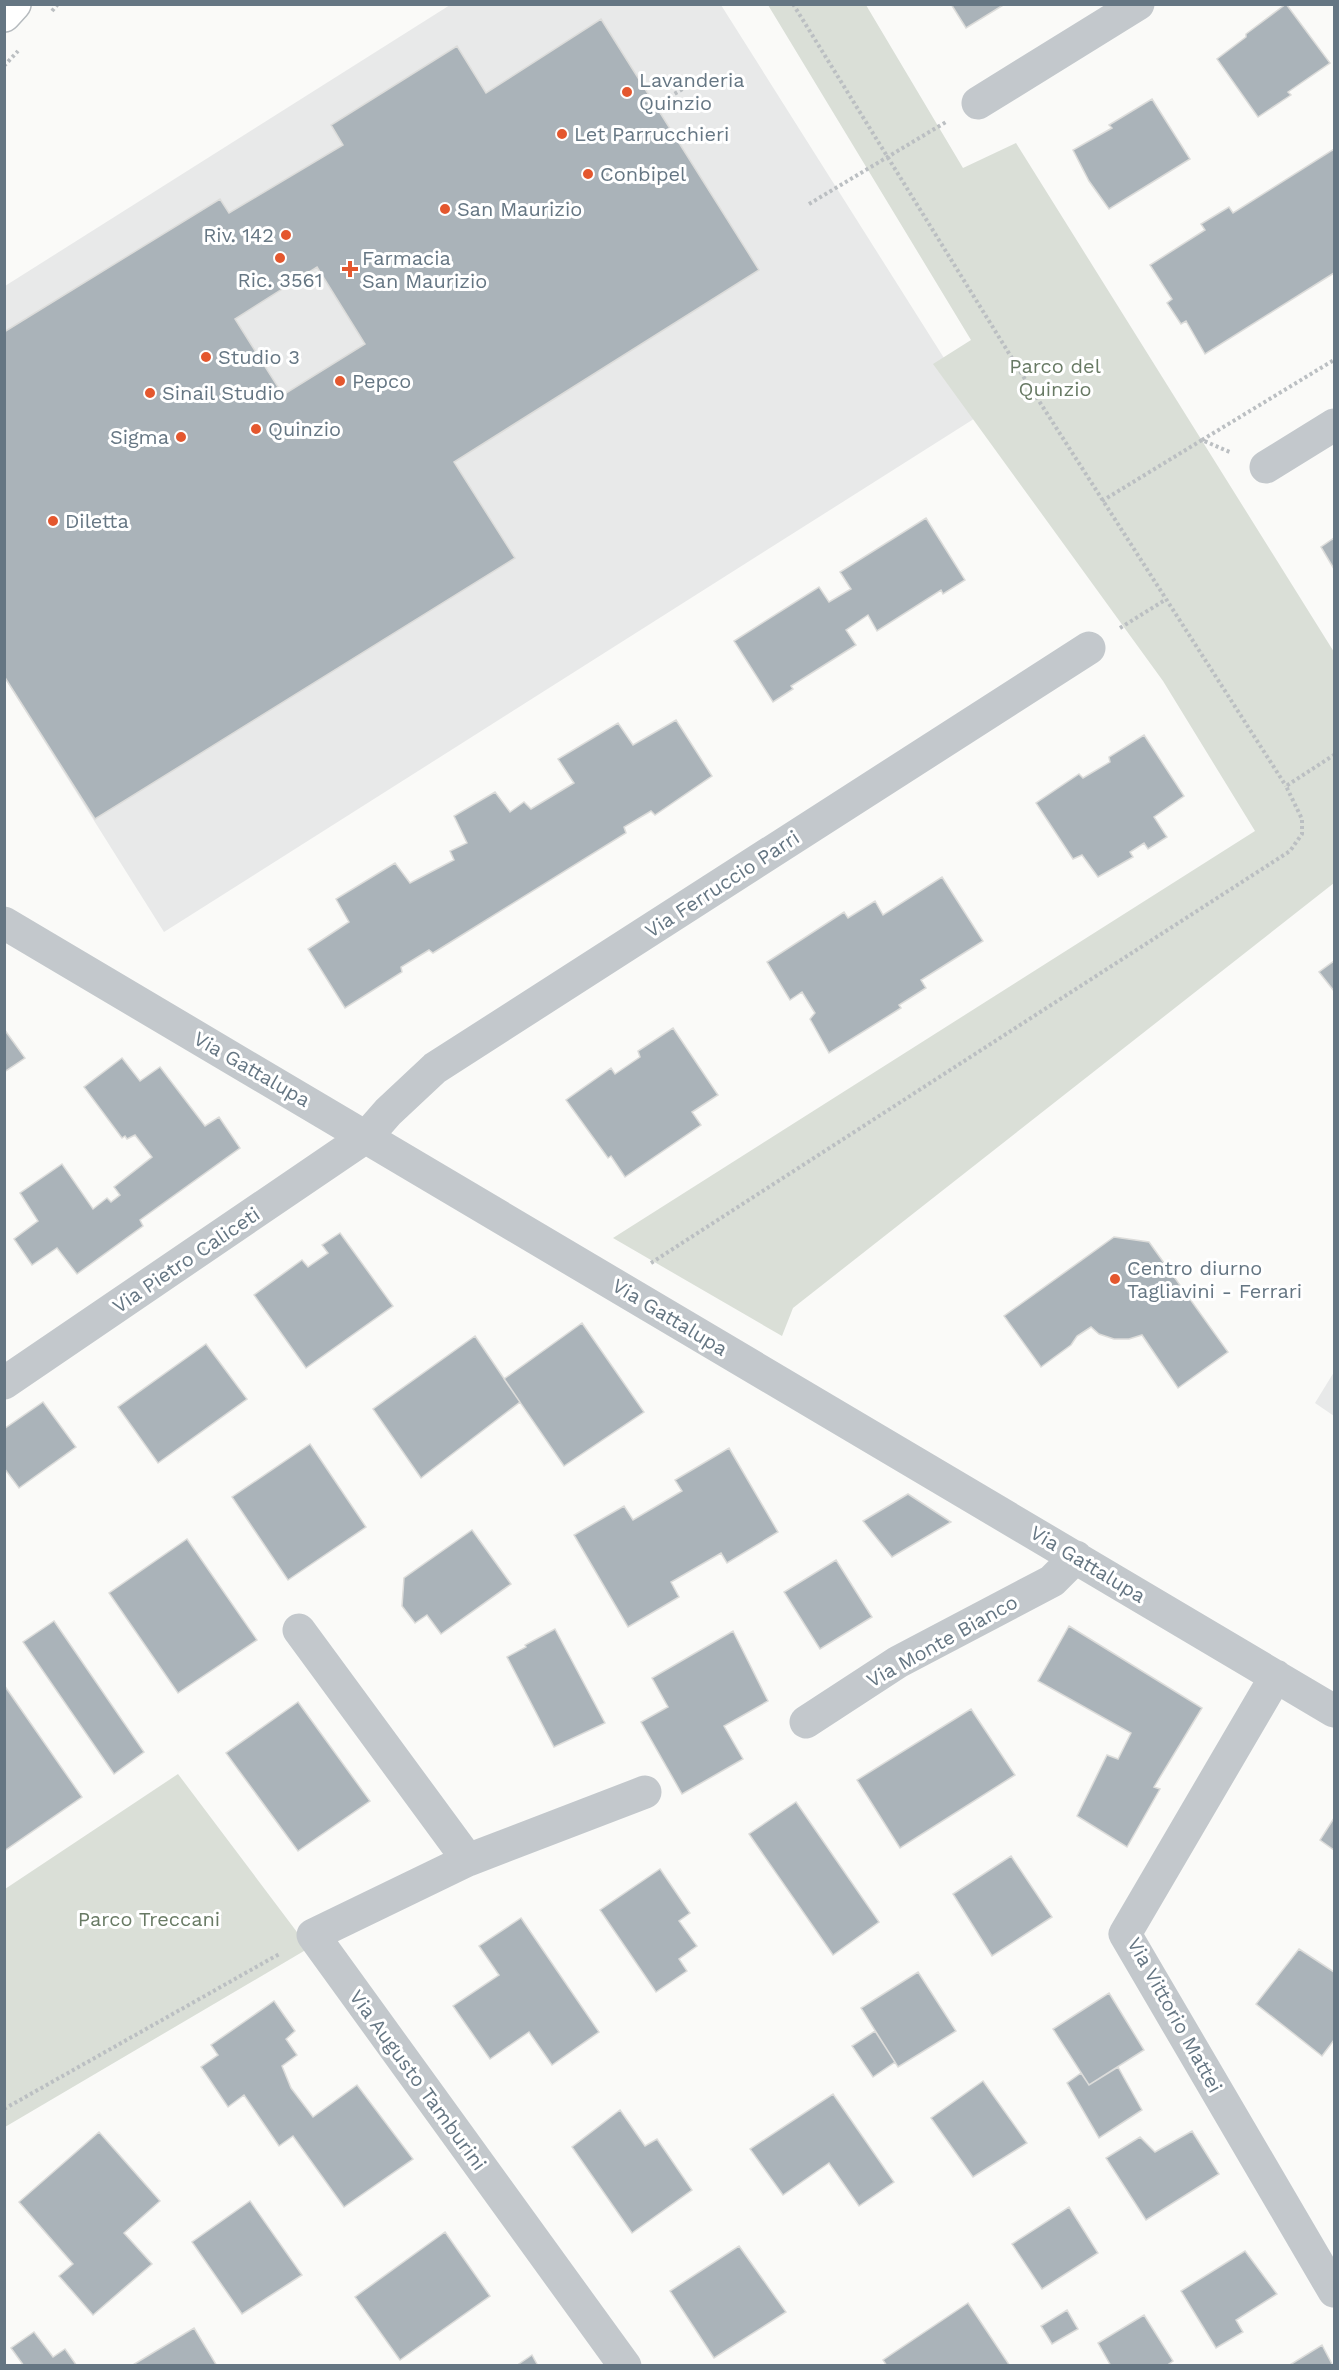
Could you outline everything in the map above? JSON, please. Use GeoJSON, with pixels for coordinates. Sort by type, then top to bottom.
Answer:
{"type":"FeatureCollection","features":[{"type":"Feature","properties":{"kind":"main road"},"geometry":{"type":"LineString","coordinates":[[4,15],[14,4]]}},
{"type":"Feature","properties":{"kind":"street"},"geometry":{"type":"LineString","coordinates":[[978,103],[1138,4]]}},
{"type":"Feature","properties":{"kind":"street"},"geometry":{"type":"LineString","coordinates":[[1266,467],[1335,425]]}},
{"type":"Feature","properties":{"kind":"street","name":"Via Ferruccio Parri"},"geometry":{"type":"LineString","coordinates":[[367,1136],[388,1112],[435,1068],[1089,648]]}},
{"type":"Feature","properties":{"kind":"street","name":"Via Gattalupa"},"geometry":{"type":"LineString","coordinates":[[4,923],[1335,1711]]}},
{"type":"Feature","properties":{"kind":"street","name":"Via Pietro Caliceti"},"geometry":{"type":"LineString","coordinates":[[4,1383],[367,1136]]}},
{"type":"Feature","properties":{"kind":"street","name":"Via Monte Bianco"},"geometry":{"type":"LineString","coordinates":[[806,1722],[897,1662],[1052,1581],[1076,1557]]}},
{"type":"Feature","properties":{"kind":"street"},"geometry":{"type":"LineString","coordinates":[[299,1630],[468,1860]]}},
{"type":"Feature","properties":{"kind":"street","name":"Via Vittorio Mattei"},"geometry":{"type":"LineString","coordinates":[[1276,1676],[1125,1934],[1335,2291]]}},
{"type":"Feature","properties":{"kind":"street"},"geometry":{"type":"LineString","coordinates":[[313,1935],[468,1860],[645,1792]]}},
{"type":"Feature","properties":{"kind":"street","name":"Via Augusto Tamburini"},"geometry":{"type":"LineString","coordinates":[[313,1935],[625,2366]]}},
{"type":"Feature","properties":{"kind":"path"},"geometry":{"type":"LineString","coordinates":[[644,1267],[1290,851],[1302,834],[1302,819],[1286,786],[1102,501],[793,4]]}},
{"type":"Feature","properties":{"kind":"path"},"geometry":{"type":"LineString","coordinates":[[654,106],[692,84]]}},
{"type":"Feature","properties":{"kind":"path"},"geometry":{"type":"LineString","coordinates":[[809,204],[978,103]]}},
{"type":"Feature","properties":{"kind":"path"},"geometry":{"type":"LineString","coordinates":[[1102,501],[1335,360]]}},
{"type":"Feature","properties":{"kind":"path"},"geometry":{"type":"LineString","coordinates":[[1202,440],[1266,467]]}},
{"type":"Feature","properties":{"kind":"path"},"geometry":{"type":"LineString","coordinates":[[1089,648],[1165,600]]}},
{"type":"Feature","properties":{"kind":"path"},"geometry":{"type":"LineString","coordinates":[[1286,786],[1335,755]]}},
{"type":"Feature","properties":{"kind":"path"},"geometry":{"type":"LineString","coordinates":[[4,2109],[313,1935]]}},
{"type":"Feature","properties":{"kind":"shaded area"},"geometry":{"type":"Polygon","coordinates":[[[450,5],[721,5],[980,415],[164,932],[5,679],[5,286],[450,5]]]}},
{"type":"Feature","properties":{"kind":"shaded area"},"geometry":{"type":"Polygon","coordinates":[[[1334,1372],[1334,1416],[1315,1403],[1334,1372]]]}},
{"type":"Feature","properties":{"kind":"green space","name":"Parco del Quinzio"},"geometry":{"type":"Polygon","coordinates":[[[768,5],[866,5],[963,168],[1016,143],[1334,652],[1334,883],[793,1308],[782,1336],[613,1238],[1255,831],[1163,681],[933,364],[971,340],[768,5]]]}},
{"type":"Feature","properties":{"kind":"green space","name":"Parco Treccani"},"geometry":{"type":"Polygon","coordinates":[[[178,1774],[309,1948],[5,2127],[5,1889],[178,1774]]]}},
{"type":"Feature","properties":{"kind":"building"},"geometry":{"type":"Polygon","coordinates":[[[951,4],[1005,4],[966,28],[951,4]]]}},
{"type":"Feature","properties":{"kind":"building"},"geometry":{"type":"Polygon","coordinates":[[[1286,4],[1330,63],[1288,92],[1291,95],[1258,117],[1217,59],[1286,4]]]}},
{"type":"Feature","properties":{"kind":"building","name":"Quinzio"},"geometry":{"type":"Polygon","coordinates":[[[601,19],[759,270],[454,462],[515,558],[95,819],[4,676],[4,332],[220,199],[229,213],[343,145],[331,125],[457,46],[486,93],[601,19]],[[317,267],[235,319],[283,395],[365,344],[317,267]]]}},
{"type":"Feature","properties":{"kind":"building"},"geometry":{"type":"Polygon","coordinates":[[[1152,99],[1190,159],[1109,209],[1089,181],[1073,150],[1112,128],[1109,125],[1152,99]]]}},
{"type":"Feature","properties":{"kind":"building"},"geometry":{"type":"Polygon","coordinates":[[[1334,149],[1334,273],[1205,354],[1186,321],[1181,324],[1167,303],[1172,299],[1150,265],[1205,230],[1201,224],[1229,207],[1233,213],[1334,149]]]}},
{"type":"Feature","properties":{"kind":"building"},"geometry":{"type":"Polygon","coordinates":[[[926,518],[965,580],[943,594],[941,590],[877,631],[868,615],[846,630],[856,645],[791,686],[793,689],[773,702],[734,641],[819,587],[829,602],[851,589],[840,572],[926,518]]]}},
{"type":"Feature","properties":{"kind":"building"},"geometry":{"type":"Polygon","coordinates":[[[1334,538],[1334,569],[1321,547],[1334,538]]]}},
{"type":"Feature","properties":{"kind":"building"},"geometry":{"type":"Polygon","coordinates":[[[676,720],[712,776],[655,815],[651,811],[624,827],[626,833],[433,953],[429,950],[401,967],[402,972],[345,1008],[308,949],[349,922],[336,899],[395,863],[410,883],[454,860],[450,851],[467,843],[454,816],[495,792],[510,812],[524,802],[531,809],[574,783],[558,759],[618,723],[633,745],[676,720]]]}},
{"type":"Feature","properties":{"kind":"building"},"geometry":{"type":"Polygon","coordinates":[[[1144,735],[1184,796],[1154,817],[1167,837],[1148,849],[1144,843],[1130,852],[1133,857],[1098,877],[1082,855],[1073,859],[1036,803],[1079,774],[1083,778],[1110,762],[1109,757],[1144,735]]]}},
{"type":"Feature","properties":{"kind":"building"},"geometry":{"type":"Polygon","coordinates":[[[942,877],[983,941],[921,980],[926,988],[899,1005],[901,1008],[829,1053],[810,1019],[815,1013],[802,992],[790,1000],[767,962],[844,912],[848,918],[875,901],[883,915],[942,877]]]}},
{"type":"Feature","properties":{"kind":"building"},"geometry":{"type":"Polygon","coordinates":[[[1334,961],[1334,991],[1319,972],[1334,961]]]}},
{"type":"Feature","properties":{"kind":"building"},"geometry":{"type":"Polygon","coordinates":[[[673,1028],[718,1095],[692,1112],[701,1125],[625,1177],[611,1156],[608,1158],[566,1100],[611,1068],[615,1074],[640,1057],[638,1051],[673,1028]]]}},
{"type":"Feature","properties":{"kind":"building"},"geometry":{"type":"Polygon","coordinates":[[[4,1029],[25,1058],[4,1072],[4,1029]]]}},
{"type":"Feature","properties":{"kind":"building"},"geometry":{"type":"Polygon","coordinates":[[[122,1058],[140,1081],[160,1067],[205,1126],[219,1117],[240,1148],[140,1220],[143,1226],[77,1274],[57,1248],[32,1265],[14,1239],[38,1221],[20,1193],[62,1164],[93,1209],[107,1198],[111,1202],[120,1195],[114,1187],[152,1157],[135,1135],[127,1139],[125,1136],[122,1138],[84,1087],[122,1058]]]}},
{"type":"Feature","properties":{"kind":"building"},"geometry":{"type":"Polygon","coordinates":[[[340,1233],[393,1306],[306,1368],[254,1295],[302,1260],[308,1267],[328,1253],[322,1245],[340,1233]]]}},
{"type":"Feature","properties":{"kind":"building","name":"Centro diurno Tagliavini - Ferrari"},"geometry":{"type":"Polygon","coordinates":[[[1114,1237],[1149,1242],[1228,1352],[1178,1388],[1142,1335],[1129,1339],[1114,1339],[1099,1334],[1091,1327],[1041,1367],[1004,1316],[1114,1237]]]}},
{"type":"Feature","properties":{"kind":"building"},"geometry":{"type":"Polygon","coordinates":[[[582,1323],[644,1412],[564,1466],[504,1379],[582,1323]]]}},
{"type":"Feature","properties":{"kind":"building"},"geometry":{"type":"Polygon","coordinates":[[[475,1336],[520,1402],[421,1478],[373,1409],[475,1336]]]}},
{"type":"Feature","properties":{"kind":"building"},"geometry":{"type":"Polygon","coordinates":[[[206,1344],[247,1399],[158,1463],[118,1407],[206,1344]]]}},
{"type":"Feature","properties":{"kind":"building"},"geometry":{"type":"Polygon","coordinates":[[[43,1402],[76,1447],[19,1488],[4,1468],[4,1429],[43,1402]]]}},
{"type":"Feature","properties":{"kind":"building"},"geometry":{"type":"Polygon","coordinates":[[[310,1444],[366,1527],[288,1580],[232,1497],[310,1444]]]}},
{"type":"Feature","properties":{"kind":"building"},"geometry":{"type":"Polygon","coordinates":[[[729,1448],[778,1532],[727,1563],[721,1553],[671,1582],[679,1597],[628,1627],[574,1535],[624,1506],[633,1520],[682,1491],[675,1480],[729,1448]]]}},
{"type":"Feature","properties":{"kind":"building"},"geometry":{"type":"Polygon","coordinates":[[[908,1494],[951,1522],[892,1557],[863,1521],[908,1494]]]}},
{"type":"Feature","properties":{"kind":"building"},"geometry":{"type":"Polygon","coordinates":[[[472,1530],[511,1584],[441,1634],[427,1615],[415,1623],[402,1606],[404,1578],[472,1530]]]}},
{"type":"Feature","properties":{"kind":"building"},"geometry":{"type":"Polygon","coordinates":[[[187,1539],[257,1640],[178,1693],[109,1593],[187,1539]]]}},
{"type":"Feature","properties":{"kind":"building"},"geometry":{"type":"Polygon","coordinates":[[[836,1560],[872,1617],[820,1649],[784,1592],[836,1560]]]}},
{"type":"Feature","properties":{"kind":"building"},"geometry":{"type":"Polygon","coordinates":[[[54,1621],[144,1752],[114,1774],[23,1642],[54,1621]]]}},
{"type":"Feature","properties":{"kind":"building"},"geometry":{"type":"Polygon","coordinates":[[[1069,1626],[1202,1708],[1154,1787],[1160,1789],[1127,1847],[1077,1816],[1107,1755],[1118,1759],[1131,1733],[1038,1681],[1069,1626]]]}},
{"type":"Feature","properties":{"kind":"building"},"geometry":{"type":"Polygon","coordinates":[[[555,1629],[605,1723],[554,1747],[507,1657],[555,1629]]]}},
{"type":"Feature","properties":{"kind":"building"},"geometry":{"type":"Polygon","coordinates":[[[733,1631],[768,1701],[724,1726],[743,1759],[682,1794],[641,1722],[668,1707],[652,1678],[733,1631]]]}},
{"type":"Feature","properties":{"kind":"building"},"geometry":{"type":"Polygon","coordinates":[[[4,1685],[82,1797],[4,1851],[4,1685]]]}},
{"type":"Feature","properties":{"kind":"building"},"geometry":{"type":"Polygon","coordinates":[[[298,1702],[370,1801],[298,1851],[226,1753],[298,1702]]]}},
{"type":"Feature","properties":{"kind":"building"},"geometry":{"type":"Polygon","coordinates":[[[971,1709],[1015,1775],[900,1848],[857,1780],[971,1709]]]}},
{"type":"Feature","properties":{"kind":"building"},"geometry":{"type":"Polygon","coordinates":[[[796,1802],[879,1922],[833,1955],[749,1834],[796,1802]]]}},
{"type":"Feature","properties":{"kind":"building"},"geometry":{"type":"Polygon","coordinates":[[[1334,1818],[1334,1850],[1320,1840],[1334,1818]]]}},
{"type":"Feature","properties":{"kind":"building"},"geometry":{"type":"Polygon","coordinates":[[[1011,1856],[1052,1917],[992,1956],[953,1894],[1011,1856]]]}},
{"type":"Feature","properties":{"kind":"building"},"geometry":{"type":"Polygon","coordinates":[[[660,1869],[690,1913],[679,1921],[697,1946],[679,1959],[687,1971],[656,1992],[600,1910],[660,1869]]]}},
{"type":"Feature","properties":{"kind":"building"},"geometry":{"type":"Polygon","coordinates":[[[521,1918],[599,2032],[552,2065],[529,2032],[490,2059],[453,2006],[499,1975],[479,1946],[521,1918]]]}},
{"type":"Feature","properties":{"kind":"building"},"geometry":{"type":"Polygon","coordinates":[[[1299,1949],[1334,1972],[1334,2040],[1322,2056],[1256,2004],[1299,1949]]]}},
{"type":"Feature","properties":{"kind":"building"},"geometry":{"type":"Polygon","coordinates":[[[918,1972],[956,2031],[898,2067],[861,2008],[918,1972]]]}},
{"type":"Feature","properties":{"kind":"building"},"geometry":{"type":"Polygon","coordinates":[[[1109,1993],[1144,2050],[1089,2085],[1053,2029],[1109,1993]]]}},
{"type":"Feature","properties":{"kind":"building"},"geometry":{"type":"Polygon","coordinates":[[[274,2001],[295,2031],[286,2039],[297,2055],[282,2066],[291,2088],[313,2117],[357,2085],[413,2159],[344,2207],[293,2136],[279,2146],[244,2095],[228,2107],[201,2067],[218,2055],[211,2045],[274,2001]]]}},
{"type":"Feature","properties":{"kind":"building"},"geometry":{"type":"Polygon","coordinates":[[[875,2031],[895,2062],[873,2077],[852,2046],[875,2031]]]}},
{"type":"Feature","properties":{"kind":"building"},"geometry":{"type":"Polygon","coordinates":[[[1118,2067],[1142,2110],[1099,2138],[1067,2083],[1081,2073],[1089,2085],[1118,2067]]]}},
{"type":"Feature","properties":{"kind":"building"},"geometry":{"type":"Polygon","coordinates":[[[983,2081],[1027,2143],[973,2177],[931,2118],[983,2081]]]}},
{"type":"Feature","properties":{"kind":"building"},"geometry":{"type":"Polygon","coordinates":[[[833,2094],[894,2182],[859,2206],[829,2163],[783,2195],[750,2149],[833,2094]]]}},
{"type":"Feature","properties":{"kind":"building"},"geometry":{"type":"Polygon","coordinates":[[[620,2110],[645,2146],[657,2139],[692,2190],[632,2233],[572,2147],[620,2110]]]}},
{"type":"Feature","properties":{"kind":"building"},"geometry":{"type":"Polygon","coordinates":[[[1192,2131],[1219,2174],[1146,2220],[1106,2158],[1140,2137],[1155,2152],[1192,2131]]]}},
{"type":"Feature","properties":{"kind":"building"},"geometry":{"type":"Polygon","coordinates":[[[99,2132],[160,2201],[124,2233],[152,2264],[93,2315],[59,2276],[73,2264],[19,2202],[99,2132]]]}},
{"type":"Feature","properties":{"kind":"building"},"geometry":{"type":"Polygon","coordinates":[[[250,2201],[302,2275],[242,2314],[192,2242],[250,2201]]]}},
{"type":"Feature","properties":{"kind":"building"},"geometry":{"type":"Polygon","coordinates":[[[1069,2207],[1098,2253],[1042,2289],[1012,2244],[1069,2207]]]}},
{"type":"Feature","properties":{"kind":"building"},"geometry":{"type":"Polygon","coordinates":[[[445,2232],[490,2296],[400,2360],[355,2297],[445,2232]]]}},
{"type":"Feature","properties":{"kind":"building"},"geometry":{"type":"Polygon","coordinates":[[[739,2246],[786,2312],[714,2358],[670,2291],[739,2246]]]}},
{"type":"Feature","properties":{"kind":"building"},"geometry":{"type":"Polygon","coordinates":[[[1245,2251],[1277,2294],[1236,2320],[1243,2332],[1216,2348],[1181,2291],[1245,2251]]]}},
{"type":"Feature","properties":{"kind":"building"},"geometry":{"type":"Polygon","coordinates":[[[968,2303],[1010,2366],[887,2366],[883,2360],[968,2303]]]}},
{"type":"Feature","properties":{"kind":"building"},"geometry":{"type":"Polygon","coordinates":[[[1067,2310],[1078,2329],[1052,2344],[1041,2326],[1067,2310]]]}},
{"type":"Feature","properties":{"kind":"building"},"geometry":{"type":"Polygon","coordinates":[[[1144,2315],[1173,2361],[1166,2366],[1111,2366],[1098,2343],[1144,2315]]]}},
{"type":"Feature","properties":{"kind":"building"},"geometry":{"type":"Polygon","coordinates":[[[194,2328],[217,2366],[131,2366],[194,2328]]]}},
{"type":"Feature","properties":{"kind":"building"},"geometry":{"type":"Polygon","coordinates":[[[34,2332],[53,2357],[65,2349],[77,2366],[24,2366],[11,2348],[34,2332]]]}},
{"type":"Feature","properties":{"kind":"building"},"geometry":{"type":"Polygon","coordinates":[[[1322,2345],[1333,2366],[1288,2366],[1322,2345]]]}},
{"type":"Feature","properties":{"kind":"building"},"geometry":{"type":"Polygon","coordinates":[[[532,2355],[538,2366],[516,2366],[532,2355]]]}},
{"type":"Feature","properties":{"kind":"place","name":"Lavanderia Quinzio"},"geometry":{"type":"Point","coordinates":[627,92]}},
{"type":"Feature","properties":{"kind":"place","name":"Let Parrucchieri"},"geometry":{"type":"Point","coordinates":[562,134]}},
{"type":"Feature","properties":{"kind":"place","name":"Conbipel"},"geometry":{"type":"Point","coordinates":[588,174]}},
{"type":"Feature","properties":{"kind":"place","name":"San Maurizio"},"geometry":{"type":"Point","coordinates":[445,209]}},
{"type":"Feature","properties":{"kind":"place","name":"Riv. 142"},"geometry":{"type":"Point","coordinates":[286,235]}},
{"type":"Feature","properties":{"kind":"place","name":"Ric. 3561"},"geometry":{"type":"Point","coordinates":[280,258]}},
{"type":"Feature","properties":{"kind":"place","name":"Farmacia San Maurizio"},"geometry":{"type":"Point","coordinates":[350,269]}},
{"type":"Feature","properties":{"kind":"place","name":"Studio 3"},"geometry":{"type":"Point","coordinates":[206,357]}},
{"type":"Feature","properties":{"kind":"place","name":"Pepco"},"geometry":{"type":"Point","coordinates":[340,381]}},
{"type":"Feature","properties":{"kind":"place","name":"Sinail Studio"},"geometry":{"type":"Point","coordinates":[150,393]}},
{"type":"Feature","properties":{"kind":"place","name":"Quinzio"},"geometry":{"type":"Point","coordinates":[256,429]}},
{"type":"Feature","properties":{"kind":"place","name":"Sigma"},"geometry":{"type":"Point","coordinates":[181,437]}},
{"type":"Feature","properties":{"kind":"place","name":"Diletta"},"geometry":{"type":"Point","coordinates":[53,521]}},
{"type":"Feature","properties":{"kind":"place","name":"Centro diurno Tagliavini - Ferrari"},"geometry":{"type":"Point","coordinates":[1115,1279]}}]}
